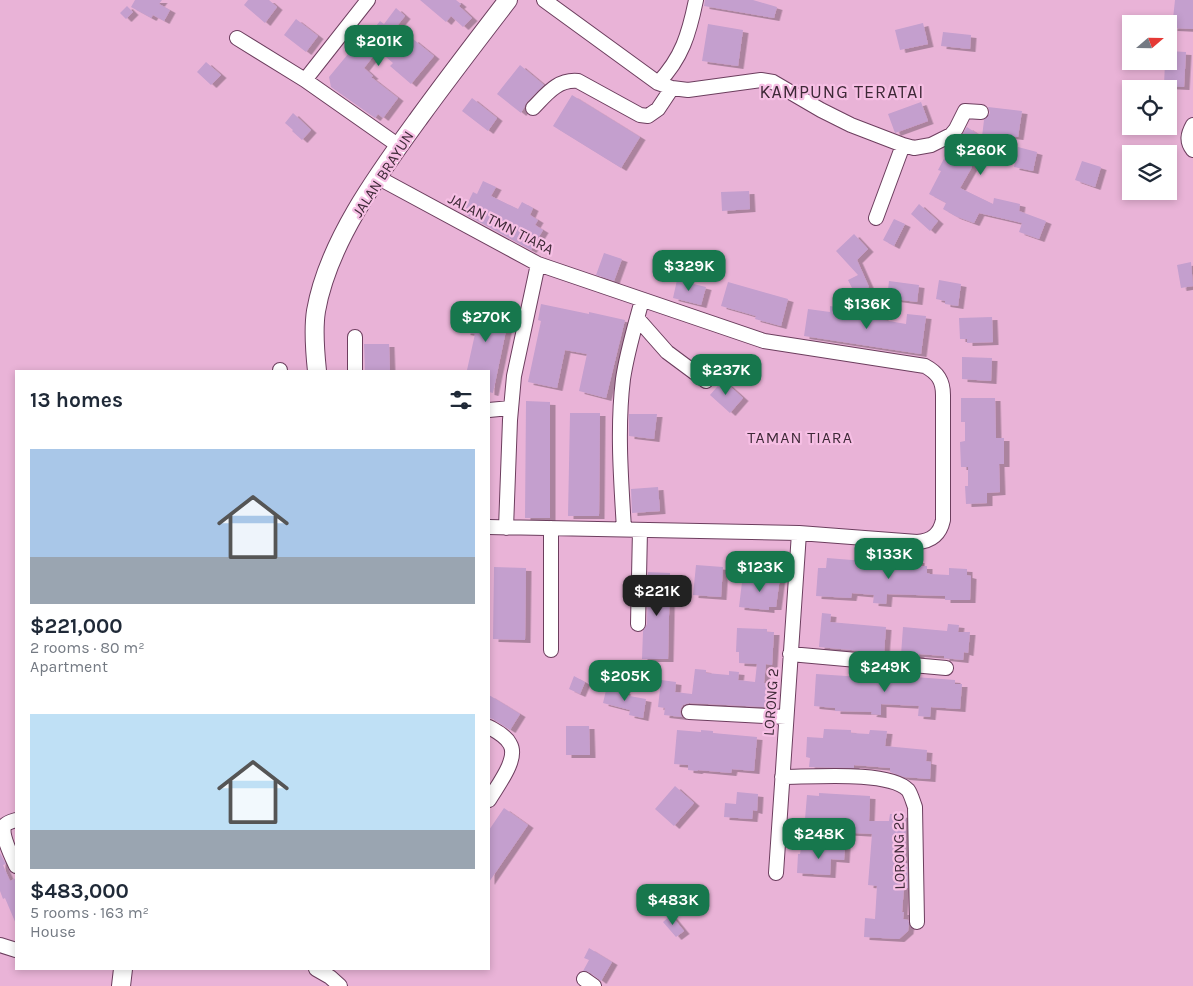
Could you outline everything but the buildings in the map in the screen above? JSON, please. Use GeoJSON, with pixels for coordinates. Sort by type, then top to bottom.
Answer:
{"type":"FeatureCollection","features":[{"type":"Feature","properties":{"kind":"main road","name":"JALAN BRAYUN"},"geometry":{"type":"LineString","coordinates":[[317,370],[316,312],[328,268],[339,243],[377,177],[508,0]]}},
{"type":"Feature","properties":{"kind":"main road"},"geometry":{"type":"LineString","coordinates":[[120,986],[123,970]]}},
{"type":"Feature","properties":{"kind":"street"},"geometry":{"type":"LineString","coordinates":[[306,80],[368,0]]}},
{"type":"Feature","properties":{"kind":"street"},"geometry":{"type":"LineString","coordinates":[[544,0],[658,83],[672,88],[688,90],[761,80],[773,82],[851,125],[914,148],[931,145],[951,135],[965,111],[981,112]]}},
{"type":"Feature","properties":{"kind":"street"},"geometry":{"type":"LineString","coordinates":[[658,83],[679,56],[696,0]]}},
{"type":"Feature","properties":{"kind":"street"},"geometry":{"type":"LineString","coordinates":[[238,38],[306,80],[399,146]]}},
{"type":"Feature","properties":{"kind":"street"},"geometry":{"type":"LineString","coordinates":[[533,108],[554,86],[572,80],[578,81],[640,114],[648,116],[658,109],[672,88]]}},
{"type":"Feature","properties":{"kind":"street"},"geometry":{"type":"LineString","coordinates":[[1193,125],[1188,140],[1193,150]]}},
{"type":"Feature","properties":{"kind":"street"},"geometry":{"type":"LineString","coordinates":[[876,218],[903,145]]}},
{"type":"Feature","properties":{"kind":"street","name":"JALAN TMN TIARA"},"geometry":{"type":"LineString","coordinates":[[377,177],[538,264],[764,342],[925,366],[933,370],[943,386],[943,520],[937,533],[925,542],[799,533]]}},
{"type":"Feature","properties":{"kind":"street"},"geometry":{"type":"LineString","coordinates":[[506,528],[514,376],[538,264]]}},
{"type":"Feature","properties":{"kind":"street"},"geometry":{"type":"LineString","coordinates":[[624,529],[621,477],[623,378],[642,300]]}},
{"type":"Feature","properties":{"kind":"street"},"geometry":{"type":"LineString","coordinates":[[637,318],[667,352],[706,381]]}},
{"type":"Feature","properties":{"kind":"street"},"geometry":{"type":"LineString","coordinates":[[355,337],[355,370]]}},
{"type":"Feature","properties":{"kind":"street"},"geometry":{"type":"LineString","coordinates":[[490,410],[511,408]]}},
{"type":"Feature","properties":{"kind":"street"},"geometry":{"type":"LineString","coordinates":[[490,527],[799,533]]}},
{"type":"Feature","properties":{"kind":"street"},"geometry":{"type":"LineString","coordinates":[[551,528],[551,650]]}},
{"type":"Feature","properties":{"kind":"street"},"geometry":{"type":"LineString","coordinates":[[638,624],[640,530]]}},
{"type":"Feature","properties":{"kind":"street","name":"LORONG 2"},"geometry":{"type":"LineString","coordinates":[[776,873],[799,533]]}},
{"type":"Feature","properties":{"kind":"street"},"geometry":{"type":"LineString","coordinates":[[790,654],[946,668]]}},
{"type":"Feature","properties":{"kind":"street"},"geometry":{"type":"LineString","coordinates":[[689,712],[786,717]]}},
{"type":"Feature","properties":{"kind":"street"},"geometry":{"type":"LineString","coordinates":[[490,728],[510,742],[513,754],[511,762],[490,798]]}},
{"type":"Feature","properties":{"kind":"street","name":"LORONG 2C"},"geometry":{"type":"LineString","coordinates":[[782,777],[873,776],[899,784],[908,790],[916,808],[916,922]]}},
{"type":"Feature","properties":{"kind":"street"},"geometry":{"type":"LineString","coordinates":[[15,820],[6,824],[2,830],[3,838],[15,864]]}},
{"type":"Feature","properties":{"kind":"street"},"geometry":{"type":"LineString","coordinates":[[0,945],[15,950]]}},
{"type":"Feature","properties":{"kind":"street"},"geometry":{"type":"LineString","coordinates":[[318,970],[330,976],[340,986]]}},
{"type":"Feature","properties":{"kind":"district","name":"KAMPUNG TERATAI"},"geometry":{"type":"Point","coordinates":[842,92]}},
{"type":"Feature","properties":{"kind":"district","name":"TAMAN TIARA"},"geometry":{"type":"Point","coordinates":[800,437]}}]}
